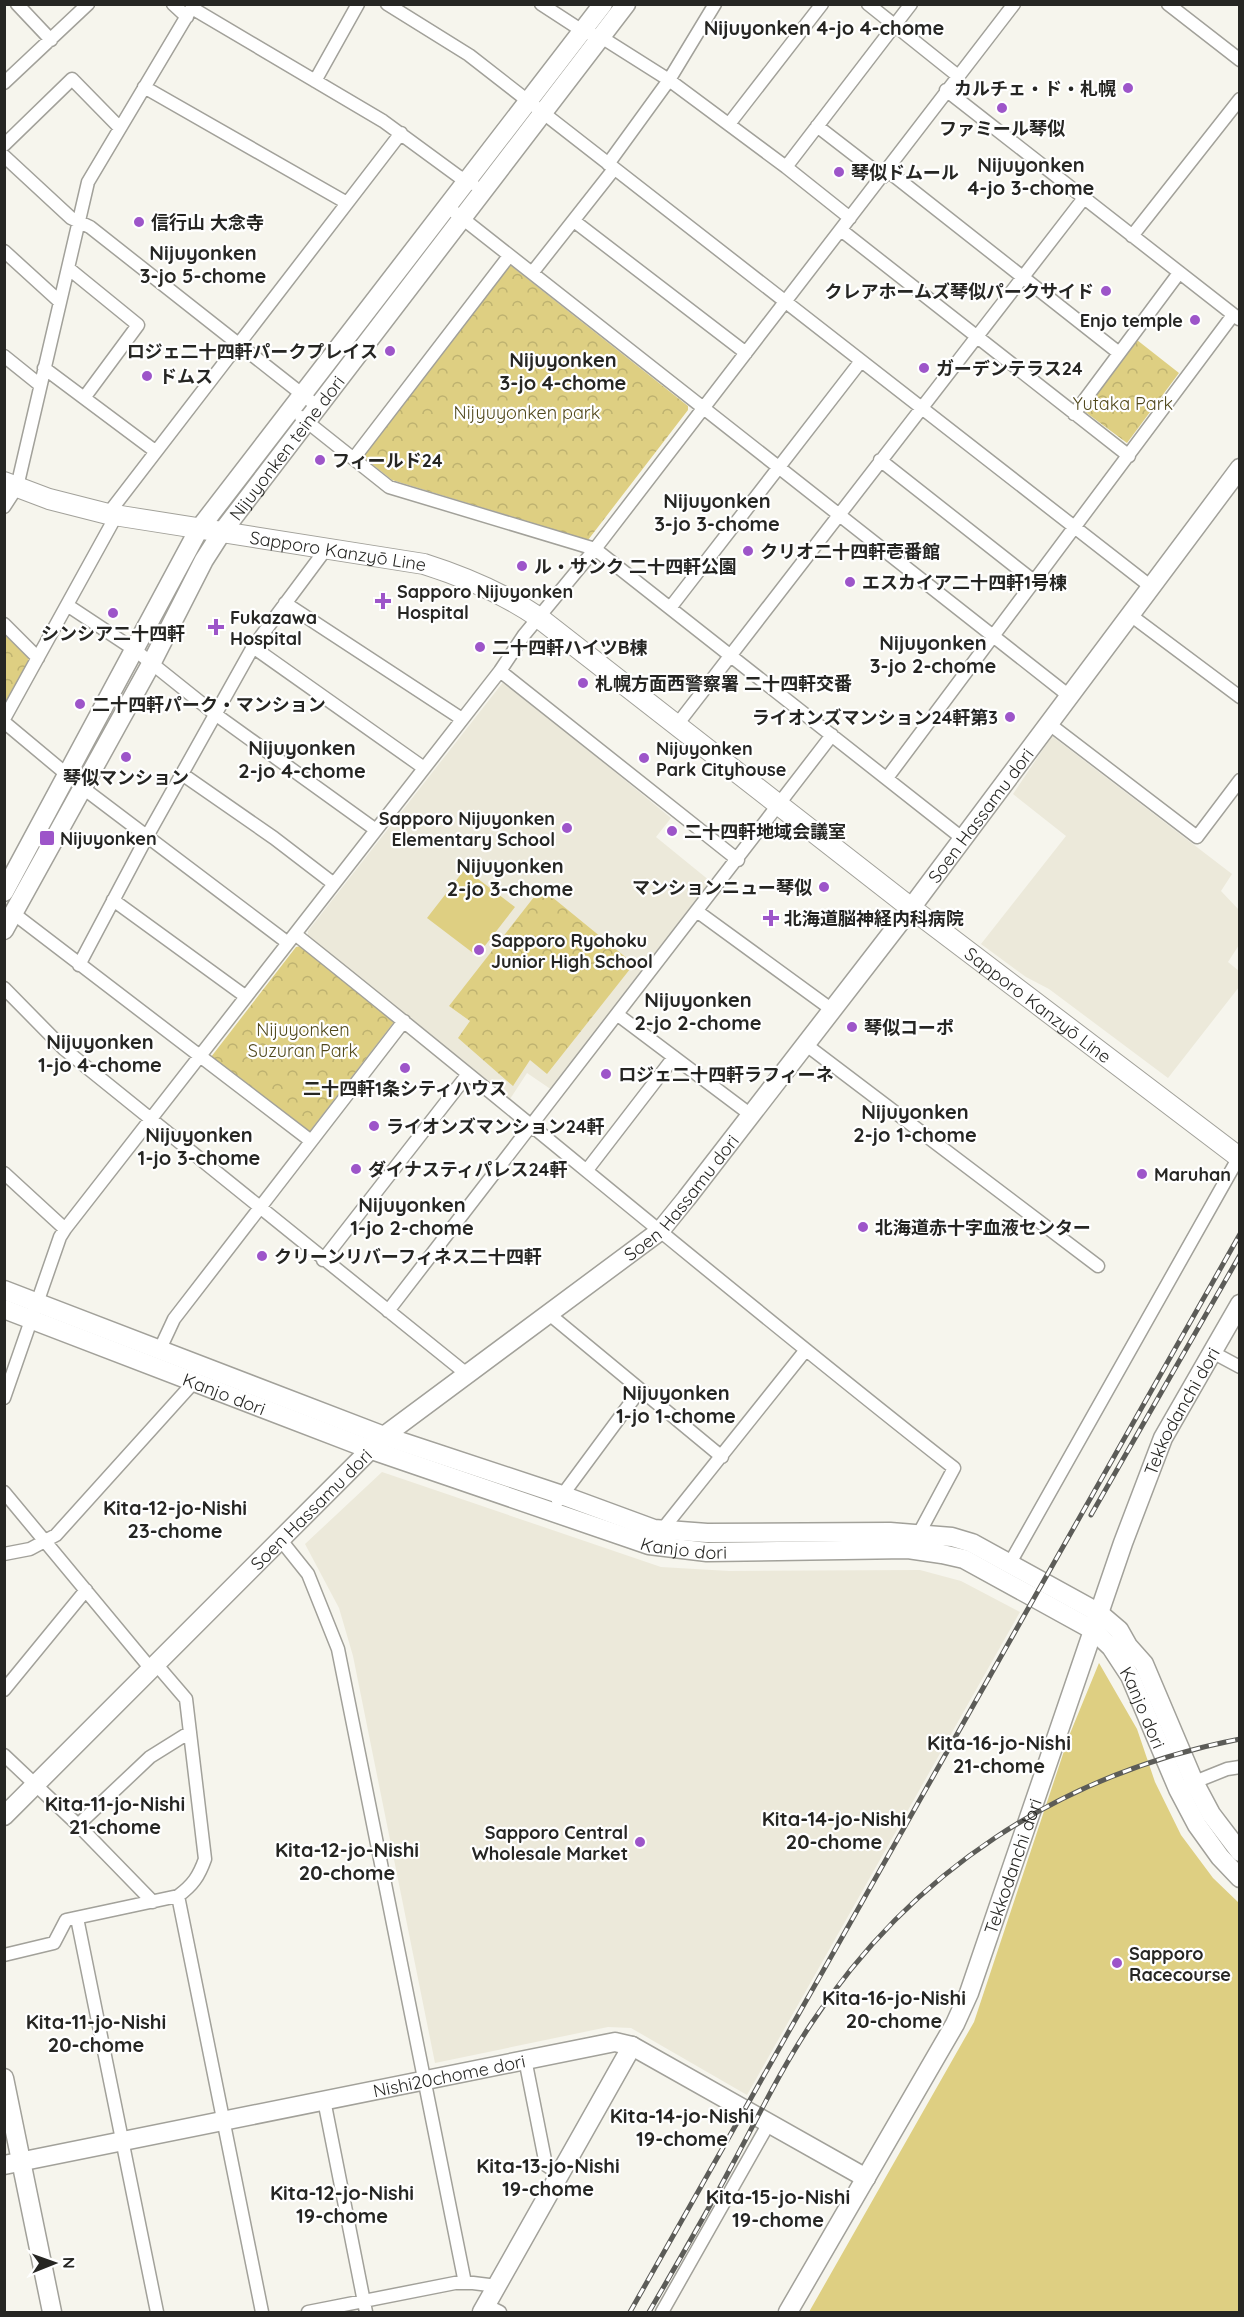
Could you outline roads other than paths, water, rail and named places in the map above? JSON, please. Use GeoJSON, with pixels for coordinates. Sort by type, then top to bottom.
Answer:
{"type":"FeatureCollection","features":[{"type":"Feature","properties":{"kind":"main road","name":"Sapporo Kanzyō Line"},"geometry":{"type":"LineString","coordinates":[[11,485],[49,500],[112,515],[424,564],[455,574],[501,594],[538,618],[910,908],[1239,1157]]}},
{"type":"Feature","properties":{"kind":"street"},"geometry":{"type":"LineString","coordinates":[[17,4],[51,40]]}},
{"type":"Feature","properties":{"kind":"street"},"geometry":{"type":"LineString","coordinates":[[4,83],[88,4]]}},
{"type":"Feature","properties":{"kind":"street"},"geometry":{"type":"LineString","coordinates":[[173,4],[191,10],[315,81],[401,133],[475,186]]}},
{"type":"Feature","properties":{"kind":"street"},"geometry":{"type":"LineString","coordinates":[[315,81],[358,4]]}},
{"type":"Feature","properties":{"kind":"street"},"geometry":{"type":"LineString","coordinates":[[387,4],[469,55],[1150,586]]}},
{"type":"Feature","properties":{"kind":"street"},"geometry":{"type":"LineString","coordinates":[[541,4],[669,80],[850,218]]}},
{"type":"Feature","properties":{"kind":"street","name":"Nijuyonken teine dori"},"geometry":{"type":"LineString","coordinates":[[4,892],[199,529],[304,408],[475,186],[542,114],[592,34],[603,4]]}},
{"type":"Feature","properties":{"kind":"street","name":"Nijuyonken teine dori"},"geometry":{"type":"LineString","coordinates":[[475,186],[527,102],[592,34],[626,4]]}},
{"type":"Feature","properties":{"kind":"street"},"geometry":{"type":"LineString","coordinates":[[532,273],[574,221],[669,80],[715,4]]}},
{"type":"Feature","properties":{"kind":"street"},"geometry":{"type":"LineString","coordinates":[[729,124],[822,4]]}},
{"type":"Feature","properties":{"kind":"street"},"geometry":{"type":"LineString","coordinates":[[868,4],[958,76]]}},
{"type":"Feature","properties":{"kind":"street"},"geometry":{"type":"LineString","coordinates":[[786,167],[911,4]]}},
{"type":"Feature","properties":{"kind":"street"},"geometry":{"type":"LineString","coordinates":[[4,1398],[60,1237],[245,996],[500,671],[538,618],[595,549],[886,174],[946,90],[1014,4]]}},
{"type":"Feature","properties":{"kind":"street"},"geometry":{"type":"LineString","coordinates":[[1168,4],[1239,60]]}},
{"type":"Feature","properties":{"kind":"street"},"geometry":{"type":"LineString","coordinates":[[4,507],[40,385],[88,182],[191,10]]}},
{"type":"Feature","properties":{"kind":"street"},"geometry":{"type":"LineString","coordinates":[[4,145],[72,79],[120,128]]}},
{"type":"Feature","properties":{"kind":"street"},"geometry":{"type":"LineString","coordinates":[[144,87],[346,203]]}},
{"type":"Feature","properties":{"kind":"street"},"geometry":{"type":"LineString","coordinates":[[887,778],[992,636],[1236,317],[946,90]]}},
{"type":"Feature","properties":{"kind":"street"},"geometry":{"type":"LineString","coordinates":[[1132,236],[1239,99]]}},
{"type":"Feature","properties":{"kind":"street"},"geometry":{"type":"LineString","coordinates":[[817,126],[886,174],[1119,353]]}},
{"type":"Feature","properties":{"kind":"street"},"geometry":{"type":"LineString","coordinates":[[401,133],[155,451],[112,515],[67,605],[4,720],[83,788],[147,837],[404,1021],[805,1351],[954,1468],[920,1533],[908,1549]]}},
{"type":"Feature","properties":{"kind":"street"},"geometry":{"type":"LineString","coordinates":[[4,156],[71,218],[90,227],[237,344],[354,458],[389,487],[595,549],[962,838]]}},
{"type":"Feature","properties":{"kind":"street"},"geometry":{"type":"LineString","coordinates":[[676,726],[1084,198]]}},
{"type":"Feature","properties":{"kind":"street"},"geometry":{"type":"LineString","coordinates":[[454,212],[1068,695]]}},
{"type":"Feature","properties":{"kind":"street"},"geometry":{"type":"LineString","coordinates":[[574,221],[746,353]]}},
{"type":"Feature","properties":{"kind":"street"},"geometry":{"type":"LineString","coordinates":[[841,230],[1129,456]]}},
{"type":"Feature","properties":{"kind":"street"},"geometry":{"type":"LineString","coordinates":[[4,251],[60,302]]}},
{"type":"Feature","properties":{"kind":"street"},"geometry":{"type":"LineString","coordinates":[[354,458],[509,256]]}},
{"type":"Feature","properties":{"kind":"street"},"geometry":{"type":"LineString","coordinates":[[68,268],[138,326],[84,398]]}},
{"type":"Feature","properties":{"kind":"street"},"geometry":{"type":"LineString","coordinates":[[1074,414],[1179,273]]}},
{"type":"Feature","properties":{"kind":"street"},"geometry":{"type":"LineString","coordinates":[[4,356],[40,385]]}},
{"type":"Feature","properties":{"kind":"street"},"geometry":{"type":"LineString","coordinates":[[670,608],[861,361]]}},
{"type":"Feature","properties":{"kind":"street"},"geometry":{"type":"LineString","coordinates":[[44,368],[155,451]]}},
{"type":"Feature","properties":{"kind":"street","name":"Nijuyonken teine dori"},"geometry":{"type":"LineString","coordinates":[[4,930],[83,788],[204,560],[304,408]]}},
{"type":"Feature","properties":{"kind":"street"},"geometry":{"type":"LineString","coordinates":[[880,460],[1035,582]]}},
{"type":"Feature","properties":{"kind":"street","name":"Soen Hassamu dori"},"geometry":{"type":"LineString","coordinates":[[4,1816],[369,1449],[660,1231],[910,908],[1239,468]]}},
{"type":"Feature","properties":{"kind":"street"},"geometry":{"type":"LineString","coordinates":[[79,965],[253,647],[326,549]]}},
{"type":"Feature","properties":{"kind":"street"},"geometry":{"type":"LineString","coordinates":[[285,603],[462,719]]}},
{"type":"Feature","properties":{"kind":"street"},"geometry":{"type":"LineString","coordinates":[[67,605],[135,650],[215,714],[376,830]]}},
{"type":"Feature","properties":{"kind":"street"},"geometry":{"type":"LineString","coordinates":[[1129,614],[1239,697]]}},
{"type":"Feature","properties":{"kind":"street"},"geometry":{"type":"LineString","coordinates":[[4,624],[38,658]]}},
{"type":"Feature","properties":{"kind":"street"},"geometry":{"type":"LineString","coordinates":[[253,647],[424,768]]}},
{"type":"Feature","properties":{"kind":"street"},"geometry":{"type":"LineString","coordinates":[[500,671],[738,860]]}},
{"type":"Feature","properties":{"kind":"street"},"geometry":{"type":"LineString","coordinates":[[1048,723],[1197,837],[1239,780]]}},
{"type":"Feature","properties":{"kind":"street"},"geometry":{"type":"LineString","coordinates":[[388,1311],[779,807],[832,735]]}},
{"type":"Feature","properties":{"kind":"street"},"geometry":{"type":"LineString","coordinates":[[182,774],[274,838],[334,884]]}},
{"type":"Feature","properties":{"kind":"street"},"geometry":{"type":"LineString","coordinates":[[113,900],[245,996]]}},
{"type":"Feature","properties":{"kind":"street"},"geometry":{"type":"LineString","coordinates":[[698,912],[831,1009]]}},
{"type":"Feature","properties":{"kind":"street"},"geometry":{"type":"LineString","coordinates":[[13,914],[311,1141]]}},
{"type":"Feature","properties":{"kind":"street"},"geometry":{"type":"LineString","coordinates":[[4,988],[64,1049],[468,1375]]}},
{"type":"Feature","properties":{"kind":"street"},"geometry":{"type":"LineString","coordinates":[[618,1015],[751,1115]]}},
{"type":"Feature","properties":{"kind":"street"},"geometry":{"type":"LineString","coordinates":[[160,1349],[174,1319],[404,1021]]}},
{"type":"Feature","properties":{"kind":"street"},"geometry":{"type":"LineString","coordinates":[[805,1044],[1098,1266]]}},
{"type":"Feature","properties":{"kind":"street"},"geometry":{"type":"LineString","coordinates":[[587,1170],[674,1057]]}},
{"type":"Feature","properties":{"kind":"street"},"geometry":{"type":"LineString","coordinates":[[323,1260],[468,1074]]}},
{"type":"Feature","properties":{"kind":"street"},"geometry":{"type":"LineString","coordinates":[[1010,1563],[1239,1157]]}},
{"type":"Feature","properties":{"kind":"street"},"geometry":{"type":"LineString","coordinates":[[4,1173],[66,1229]]}},
{"type":"Feature","properties":{"kind":"street","name":"Kanjo dori"},"geometry":{"type":"LineString","coordinates":[[4,1290],[34,1311],[194,1382],[369,1449],[649,1545],[683,1550],[908,1549],[942,1554],[964,1559],[1096,1622]]}},
{"type":"Feature","properties":{"kind":"street","name":"Tekkodanchi dori"},"geometry":{"type":"LineString","coordinates":[[788,2313],[955,2024],[969,1993],[1123,1543],[1163,1438],[1239,1304]]}},
{"type":"Feature","properties":{"kind":"street","name":"Kanjo dori"},"geometry":{"type":"LineString","coordinates":[[4,1309],[34,1311],[160,1349],[384,1436],[662,1530],[707,1533],[920,1533],[952,1537],[972,1543],[1010,1563],[1096,1622],[1124,1664],[1186,1785],[1197,1825],[1220,1857],[1239,1878]]}},
{"type":"Feature","properties":{"kind":"street"},"geometry":{"type":"LineString","coordinates":[[549,1314],[722,1457]]}},
{"type":"Feature","properties":{"kind":"street"},"geometry":{"type":"LineString","coordinates":[[662,1530],[805,1351]]}},
{"type":"Feature","properties":{"kind":"street"},"geometry":{"type":"LineString","coordinates":[[1212,1352],[1239,1367]]}},
{"type":"Feature","properties":{"kind":"street"},"geometry":{"type":"LineString","coordinates":[[4,1554],[30,1549],[56,1536],[194,1382]]}},
{"type":"Feature","properties":{"kind":"street"},"geometry":{"type":"LineString","coordinates":[[552,1513],[562,1495],[640,1390]]}},
{"type":"Feature","properties":{"kind":"street"},"geometry":{"type":"LineString","coordinates":[[4,1492],[86,1590],[153,1666],[186,1699],[205,1858],[193,1885],[178,1896],[66,1920],[54,1943],[4,1955]]}},
{"type":"Feature","properties":{"kind":"street"},"geometry":{"type":"LineString","coordinates":[[280,1539],[308,1574],[338,1649],[426,2079],[465,2283]]}},
{"type":"Feature","properties":{"kind":"street"},"geometry":{"type":"LineString","coordinates":[[4,1690],[86,1590]]}},
{"type":"Feature","properties":{"kind":"street"},"geometry":{"type":"LineString","coordinates":[[78,1825],[150,1757],[190,1732]]}},
{"type":"Feature","properties":{"kind":"street"},"geometry":{"type":"LineString","coordinates":[[4,1755],[78,1825],[153,1902]]}},
{"type":"Feature","properties":{"kind":"street"},"geometry":{"type":"LineString","coordinates":[[1186,1785],[1227,1769],[1239,1767]]}},
{"type":"Feature","properties":{"kind":"street","name":"Kanjo dori"},"geometry":{"type":"LineString","coordinates":[[1186,1785],[1239,1852]]}},
{"type":"Feature","properties":{"kind":"street"},"geometry":{"type":"LineString","coordinates":[[178,1896],[262,2313]]}},
{"type":"Feature","properties":{"kind":"street"},"geometry":{"type":"LineString","coordinates":[[77,1918],[158,2313]]}},
{"type":"Feature","properties":{"kind":"street","name":"Nishi20chome dori"},"geometry":{"type":"LineString","coordinates":[[13,2163],[609,2042],[632,2046],[866,2178]]}},
{"type":"Feature","properties":{"kind":"street"},"geometry":{"type":"LineString","coordinates":[[489,2310],[496,2286],[632,2046]]}},
{"type":"Feature","properties":{"kind":"street"},"geometry":{"type":"LineString","coordinates":[[525,2059],[546,2165],[559,2174]]}},
{"type":"Feature","properties":{"kind":"street"},"geometry":{"type":"LineString","coordinates":[[4,2078],[13,2163],[52,2313]]}},
{"type":"Feature","properties":{"kind":"street"},"geometry":{"type":"LineString","coordinates":[[324,2100],[365,2307]]}},
{"type":"Feature","properties":{"kind":"street"},"geometry":{"type":"LineString","coordinates":[[662,2313],[769,2122]]}},
{"type":"Feature","properties":{"kind":"street"},"geometry":{"type":"LineString","coordinates":[[308,2313],[365,2307],[465,2283],[496,2286]]}},
{"type":"Feature","properties":{"kind":"railway"},"geometry":{"type":"LineString","coordinates":[[630,2312],[1240,1234]]}},
{"type":"Feature","properties":{"kind":"railway"},"geometry":{"type":"LineString","coordinates":[[1091,1515],[1240,1255]]}},
{"type":"Feature","properties":{"kind":"railway"},"geometry":{"type":"LineString","coordinates":[[649,2312],[800,2041],[851,1969],[895,1920],[944,1876],[996,1837],[1052,1804],[1111,1777],[1174,1755],[1240,1739]]}},
{"type":"Feature","properties":{"kind":"place","name":"カルチェ・ド・札幌"},"geometry":{"type":"Point","coordinates":[1128,88]}},
{"type":"Feature","properties":{"kind":"place","name":"ファミール琴似"},"geometry":{"type":"Point","coordinates":[1002,108]}},
{"type":"Feature","properties":{"kind":"place","name":"琴似ドムール"},"geometry":{"type":"Point","coordinates":[839,172]}},
{"type":"Feature","properties":{"kind":"place","name":"信行山 大念寺"},"geometry":{"type":"Point","coordinates":[139,222]}},
{"type":"Feature","properties":{"kind":"place","name":"クレアホームズ琴似パークサイド"},"geometry":{"type":"Point","coordinates":[1106,291]}},
{"type":"Feature","properties":{"kind":"place","name":"Enjo temple"},"geometry":{"type":"Point","coordinates":[1195,320]}},
{"type":"Feature","properties":{"kind":"place","name":"ロジェ二十四軒パークプレイス"},"geometry":{"type":"Point","coordinates":[390,351]}},
{"type":"Feature","properties":{"kind":"place","name":"ガーデンテラス24"},"geometry":{"type":"Point","coordinates":[924,368]}},
{"type":"Feature","properties":{"kind":"place","name":"ドムス"},"geometry":{"type":"Point","coordinates":[147,376]}},
{"type":"Feature","properties":{"kind":"place","name":"フィールド24"},"geometry":{"type":"Point","coordinates":[320,460]}},
{"type":"Feature","properties":{"kind":"place","name":"クリオ二十四軒壱番館"},"geometry":{"type":"Point","coordinates":[748,551]}},
{"type":"Feature","properties":{"kind":"place","name":"ル・サンク 二十四軒公園"},"geometry":{"type":"Point","coordinates":[522,566]}},
{"type":"Feature","properties":{"kind":"place","name":"エスカイア二十四軒1号棟"},"geometry":{"type":"Point","coordinates":[850,582]}},
{"type":"Feature","properties":{"kind":"place","name":"Sapporo Nijuyonken Hospital"},"geometry":{"type":"Point","coordinates":[383,601]}},
{"type":"Feature","properties":{"kind":"place","name":"シンシア二十四軒"},"geometry":{"type":"Point","coordinates":[113,613]}},
{"type":"Feature","properties":{"kind":"place","name":"Fukazawa Hospital"},"geometry":{"type":"Point","coordinates":[216,627]}},
{"type":"Feature","properties":{"kind":"place","name":"二十四軒ハイツB棟"},"geometry":{"type":"Point","coordinates":[480,647]}},
{"type":"Feature","properties":{"kind":"place","name":"札幌方面西警察署 二十四軒交番"},"geometry":{"type":"Point","coordinates":[583,683]}},
{"type":"Feature","properties":{"kind":"place","name":"二十四軒パーク・マンション"},"geometry":{"type":"Point","coordinates":[80,704]}},
{"type":"Feature","properties":{"kind":"place","name":"ライオンズマンション24軒第3"},"geometry":{"type":"Point","coordinates":[1010,717]}},
{"type":"Feature","properties":{"kind":"place","name":"琴似マンション"},"geometry":{"type":"Point","coordinates":[126,757]}},
{"type":"Feature","properties":{"kind":"place","name":"Nijuyonken Park Cityhouse"},"geometry":{"type":"Point","coordinates":[644,758]}},
{"type":"Feature","properties":{"kind":"place","name":"Sapporo Nijuyonken Elementary School"},"geometry":{"type":"Point","coordinates":[567,828]}},
{"type":"Feature","properties":{"kind":"place","name":"二十四軒地域会議室"},"geometry":{"type":"Point","coordinates":[672,831]}},
{"type":"Feature","properties":{"kind":"place","name":"Nijuyonken"},"geometry":{"type":"Point","coordinates":[47,838]}},
{"type":"Feature","properties":{"kind":"place","name":"マンションニュー琴似"},"geometry":{"type":"Point","coordinates":[824,887]}},
{"type":"Feature","properties":{"kind":"place","name":"北海道脳神経内科病院"},"geometry":{"type":"Point","coordinates":[771,918]}},
{"type":"Feature","properties":{"kind":"place","name":"Sapporo Ryohoku Junior High School"},"geometry":{"type":"Point","coordinates":[479,950]}},
{"type":"Feature","properties":{"kind":"place","name":"琴似コーポ"},"geometry":{"type":"Point","coordinates":[852,1027]}},
{"type":"Feature","properties":{"kind":"place","name":"二十四軒1条シティハウス"},"geometry":{"type":"Point","coordinates":[405,1068]}},
{"type":"Feature","properties":{"kind":"place","name":"ロジェ二十四軒ラフィーネ"},"geometry":{"type":"Point","coordinates":[606,1074]}},
{"type":"Feature","properties":{"kind":"place","name":"ライオンズマンション24軒"},"geometry":{"type":"Point","coordinates":[374,1126]}},
{"type":"Feature","properties":{"kind":"place","name":"ダイナスティパレス24軒"},"geometry":{"type":"Point","coordinates":[356,1169]}},
{"type":"Feature","properties":{"kind":"place","name":"Maruhan"},"geometry":{"type":"Point","coordinates":[1142,1174]}},
{"type":"Feature","properties":{"kind":"place","name":"北海道赤十字血液センター"},"geometry":{"type":"Point","coordinates":[863,1227]}},
{"type":"Feature","properties":{"kind":"place","name":"クリーンリバーフィネス二十四軒"},"geometry":{"type":"Point","coordinates":[262,1256]}},
{"type":"Feature","properties":{"kind":"place","name":"Sapporo Central Wholesale Market"},"geometry":{"type":"Point","coordinates":[640,1842]}},
{"type":"Feature","properties":{"kind":"place","name":"Sapporo Racecourse"},"geometry":{"type":"Point","coordinates":[1117,1963]}},
{"type":"Feature","properties":{"kind":"district","name":"Nijuyonken 4-jo 4-chome"},"geometry":{"type":"Point","coordinates":[824,27]}},
{"type":"Feature","properties":{"kind":"district","name":"Nijuyonken 4-jo 3-chome"},"geometry":{"type":"Point","coordinates":[1031,176]}},
{"type":"Feature","properties":{"kind":"district","name":"Nijuyonken 3-jo 5-chome"},"geometry":{"type":"Point","coordinates":[203,264]}},
{"type":"Feature","properties":{"kind":"district","name":"Nijuyonken 3-jo 4-chome"},"geometry":{"type":"Point","coordinates":[563,370]}},
{"type":"Feature","properties":{"kind":"district","name":"Nijuyonken 3-jo 3-chome"},"geometry":{"type":"Point","coordinates":[717,512]}},
{"type":"Feature","properties":{"kind":"district","name":"Nijuyonken 3-jo 2-chome"},"geometry":{"type":"Point","coordinates":[933,654]}},
{"type":"Feature","properties":{"kind":"district","name":"Nijuyonken 2-jo 4-chome"},"geometry":{"type":"Point","coordinates":[302,758]}},
{"type":"Feature","properties":{"kind":"district","name":"Nijuyonken 2-jo 3-chome"},"geometry":{"type":"Point","coordinates":[510,876]}},
{"type":"Feature","properties":{"kind":"district","name":"Nijuyonken 2-jo 2-chome"},"geometry":{"type":"Point","coordinates":[698,1010]}},
{"type":"Feature","properties":{"kind":"district","name":"Nijuyonken 1-jo 4-chome"},"geometry":{"type":"Point","coordinates":[100,1052]}},
{"type":"Feature","properties":{"kind":"district","name":"Nijuyonken 2-jo 1-chome"},"geometry":{"type":"Point","coordinates":[915,1122]}},
{"type":"Feature","properties":{"kind":"district","name":"Nijuyonken 1-jo 3-chome"},"geometry":{"type":"Point","coordinates":[199,1146]}},
{"type":"Feature","properties":{"kind":"district","name":"Nijuyonken 1-jo 2-chome"},"geometry":{"type":"Point","coordinates":[412,1216]}},
{"type":"Feature","properties":{"kind":"district","name":"Nijuyonken 1-jo 1-chome"},"geometry":{"type":"Point","coordinates":[676,1404]}},
{"type":"Feature","properties":{"kind":"district","name":"Kita-12-jo-Nishi 23-chome"},"geometry":{"type":"Point","coordinates":[175,1518]}},
{"type":"Feature","properties":{"kind":"district","name":"Kita-16-jo-Nishi 21-chome"},"geometry":{"type":"Point","coordinates":[999,1754]}},
{"type":"Feature","properties":{"kind":"district","name":"Kita-11-jo-Nishi 21-chome"},"geometry":{"type":"Point","coordinates":[115,1814]}},
{"type":"Feature","properties":{"kind":"district","name":"Kita-14-jo-Nishi 20-chome"},"geometry":{"type":"Point","coordinates":[834,1830]}},
{"type":"Feature","properties":{"kind":"district","name":"Kita-12-jo-Nishi 20-chome"},"geometry":{"type":"Point","coordinates":[347,1860]}},
{"type":"Feature","properties":{"kind":"district","name":"Kita-16-jo-Nishi 20-chome"},"geometry":{"type":"Point","coordinates":[894,2008]}},
{"type":"Feature","properties":{"kind":"district","name":"Kita-11-jo-Nishi 20-chome"},"geometry":{"type":"Point","coordinates":[96,2032]}},
{"type":"Feature","properties":{"kind":"district","name":"Kita-14-jo-Nishi 19-chome"},"geometry":{"type":"Point","coordinates":[682,2126]}},
{"type":"Feature","properties":{"kind":"district","name":"Kita-13-jo-Nishi 19-chome"},"geometry":{"type":"Point","coordinates":[548,2176]}},
{"type":"Feature","properties":{"kind":"district","name":"Kita-12-jo-Nishi 19-chome"},"geometry":{"type":"Point","coordinates":[342,2204]}},
{"type":"Feature","properties":{"kind":"district","name":"Kita-15-jo-Nishi 19-chome"},"geometry":{"type":"Point","coordinates":[778,2208]}},
{"type":"Feature","properties":{"kind":"park label","name":"Yutaka Park"},"geometry":{"type":"Point","coordinates":[1123,403]}},
{"type":"Feature","properties":{"kind":"park label","name":"Nijyuyonken park"},"geometry":{"type":"Point","coordinates":[527,412]}},
{"type":"Feature","properties":{"kind":"park label","name":"Nijuyonken Suzuran Park"},"geometry":{"type":"Point","coordinates":[303,1039]}}]}
